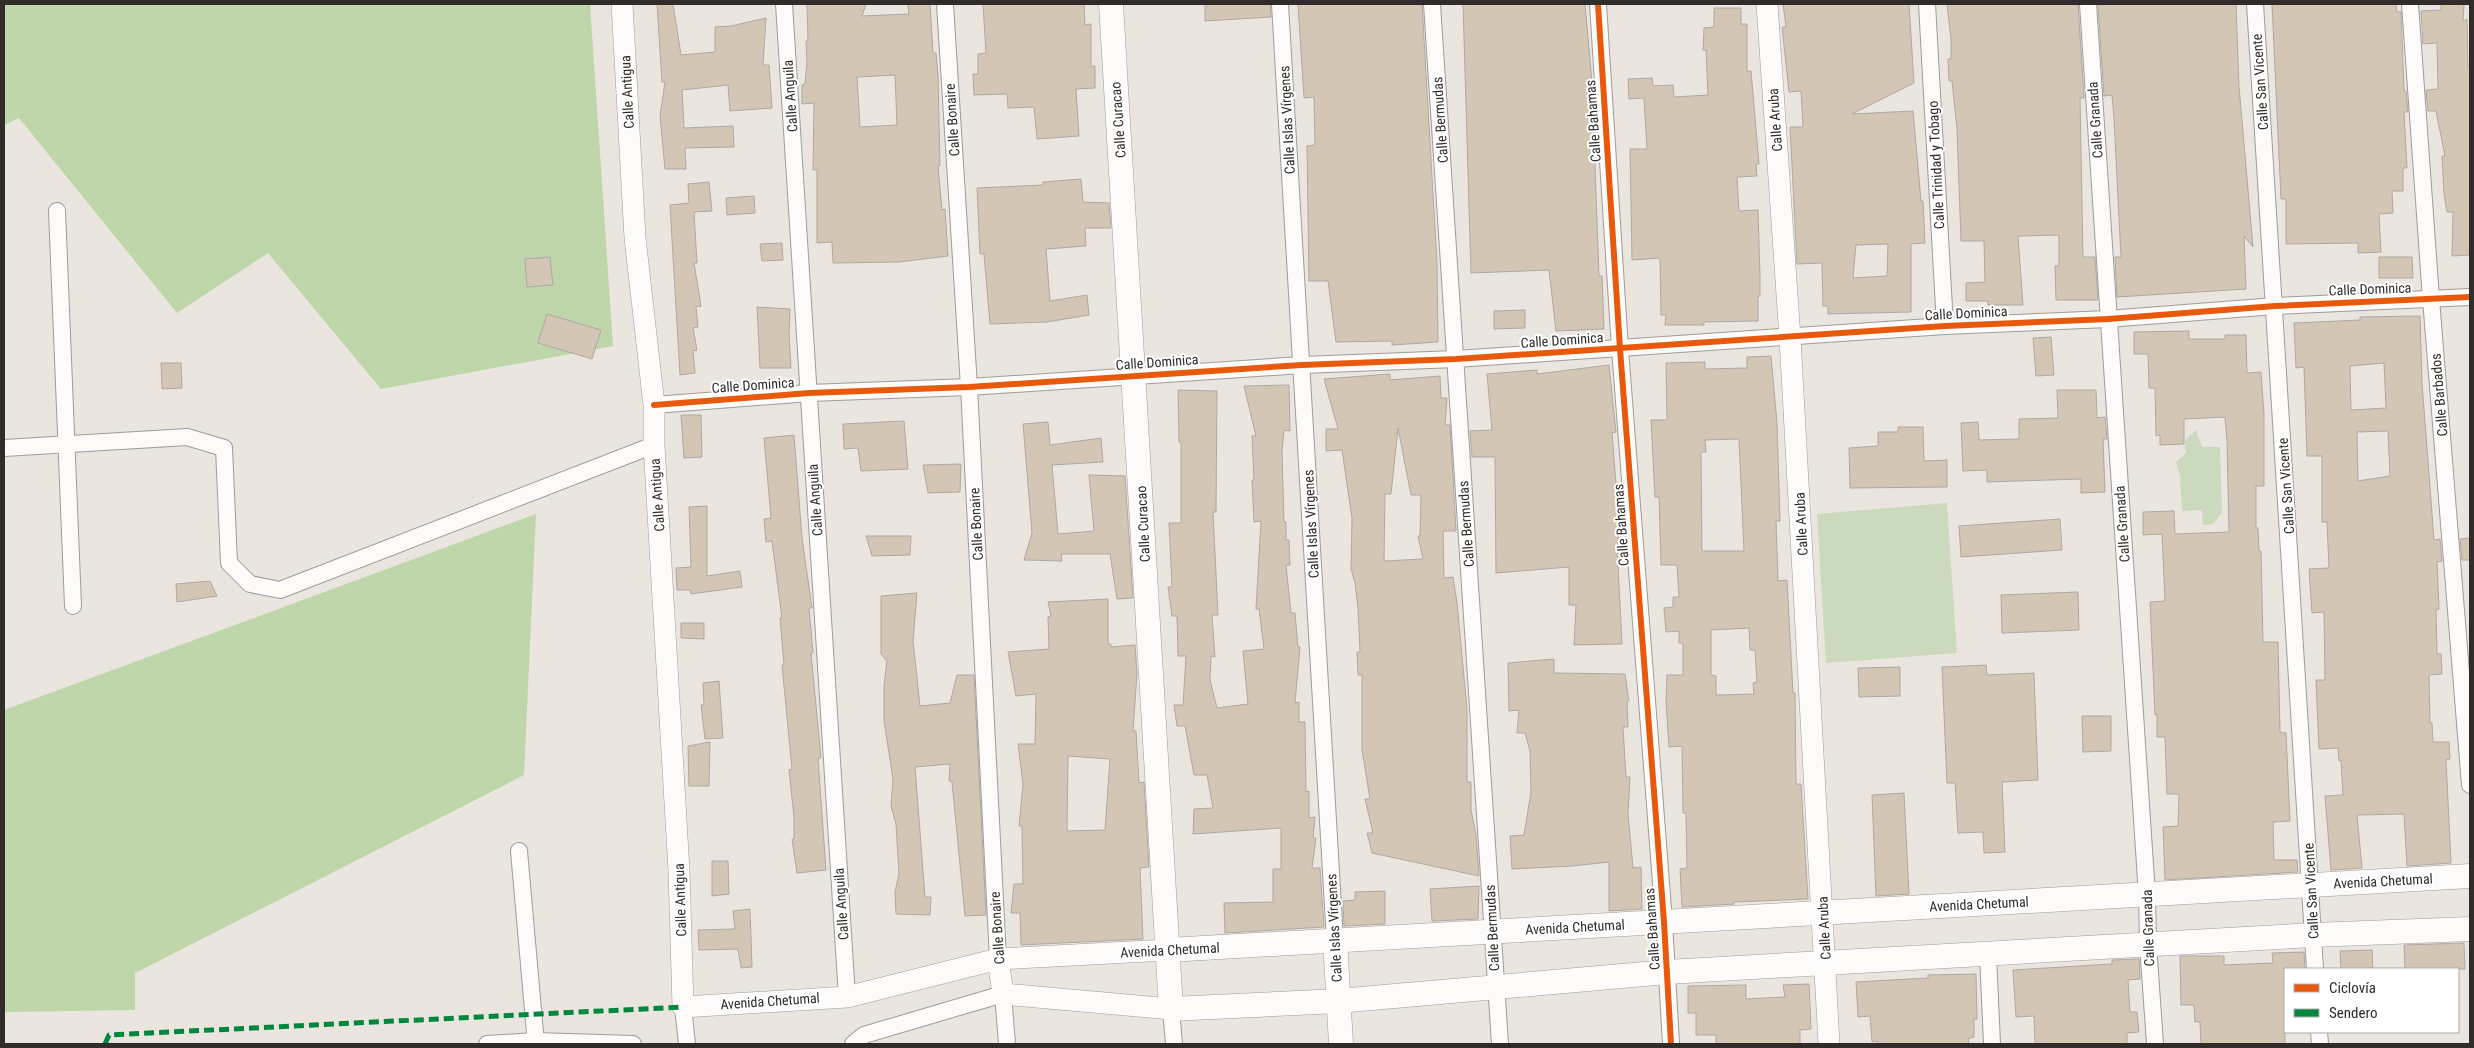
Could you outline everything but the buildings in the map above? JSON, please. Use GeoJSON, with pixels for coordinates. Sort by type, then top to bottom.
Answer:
{"type":"FeatureCollection","features":[{"type":"Feature","properties":{"kind":"main road","name":"Calle Curacao"},"geometry":{"type":"LineString","coordinates":[[1111,4],[1172,1009]]}},
{"type":"Feature","properties":{"kind":"main road","name":"Avenida Chetumal"},"geometry":{"type":"LineString","coordinates":[[1168,950],[2470,876]]}},
{"type":"Feature","properties":{"kind":"main road"},"geometry":{"type":"LineString","coordinates":[[1172,1009],[1338,1000],[1667,972],[2313,935],[2470,929]]}},
{"type":"Feature","properties":{"kind":"main road","name":"Calle Islas Vírgenes"},"geometry":{"type":"LineString","coordinates":[[1335,940],[1341,1044]]}},
{"type":"Feature","properties":{"kind":"street","name":"Calle Antigua"},"geometry":{"type":"LineString","coordinates":[[622,4],[635,238],[654,405],[654,445],[679,872],[683,997]]}},
{"type":"Feature","properties":{"kind":"street","name":"Calle Anguila"},"geometry":{"type":"LineString","coordinates":[[784,4],[847,997]]}},
{"type":"Feature","properties":{"kind":"street","name":"Calle Bonaire"},"geometry":{"type":"LineString","coordinates":[[944,4],[969,387],[998,959],[1007,1044]]}},
{"type":"Feature","properties":{"kind":"street","name":"Calle Islas Vírgenes"},"geometry":{"type":"LineString","coordinates":[[1280,4],[1335,940]]}},
{"type":"Feature","properties":{"kind":"street","name":"Calle Bermudas"},"geometry":{"type":"LineString","coordinates":[[1432,4],[1500,1044]]}},
{"type":"Feature","properties":{"kind":"street","name":"Calle Bahamas"},"geometry":{"type":"LineString","coordinates":[[1598,4],[1620,349],[1664,922],[1671,1044]]}},
{"type":"Feature","properties":{"kind":"street","name":"Calle Aruba"},"geometry":{"type":"LineString","coordinates":[[1767,4],[1790,338],[1829,1044]]}},
{"type":"Feature","properties":{"kind":"street","name":"Calle Trinidad y Tobago"},"geometry":{"type":"LineString","coordinates":[[1927,4],[1945,326]]}},
{"type":"Feature","properties":{"kind":"street","name":"Calle Granada"},"geometry":{"type":"LineString","coordinates":[[2088,4],[2147,895],[2148,944],[2155,1044]]}},
{"type":"Feature","properties":{"kind":"street","name":"Calle San Vicente"},"geometry":{"type":"LineString","coordinates":[[2255,4],[2315,968]]}},
{"type":"Feature","properties":{"kind":"street","name":"Calle Barbados"},"geometry":{"type":"LineString","coordinates":[[2410,4],[2431,299],[2470,785]]}},
{"type":"Feature","properties":{"kind":"street"},"geometry":{"type":"LineString","coordinates":[[57,211],[68,444],[73,606]]}},
{"type":"Feature","properties":{"kind":"street","name":"Calle Dominica"},"geometry":{"type":"LineString","coordinates":[[654,405],[808,393],[969,387],[1302,365],[1456,359],[1790,338],[1945,326],[2108,319],[2275,306],[2470,297]]}},
{"type":"Feature","properties":{"kind":"street"},"geometry":{"type":"LineString","coordinates":[[4,448],[187,437],[224,448],[229,562],[250,584],[280,590],[654,445]]}},
{"type":"Feature","properties":{"kind":"street"},"geometry":{"type":"LineString","coordinates":[[519,852],[536,1043]]}},
{"type":"Feature","properties":{"kind":"street","name":"Avenida Chetumal"},"geometry":{"type":"LineString","coordinates":[[683,997],[847,997],[998,959],[1168,950]]}},
{"type":"Feature","properties":{"kind":"street"},"geometry":{"type":"LineString","coordinates":[[1988,955],[1992,1044]]}},
{"type":"Feature","properties":{"kind":"street"},"geometry":{"type":"LineString","coordinates":[[853,1044],[864,1034],[1003,994],[1172,1009]]}},
{"type":"Feature","properties":{"kind":"street"},"geometry":{"type":"LineString","coordinates":[[683,997],[687,1044]]}},
{"type":"Feature","properties":{"kind":"street","name":"Calle Curacao"},"geometry":{"type":"LineString","coordinates":[[1172,1009],[1174,1044]]}},
{"type":"Feature","properties":{"kind":"street"},"geometry":{"type":"LineString","coordinates":[[487,1044],[633,1044]]}},
{"type":"Feature","properties":{"kind":"green space"},"geometry":{"type":"Polygon","coordinates":[[[4,4],[590,4],[613,346],[381,389],[268,253],[177,313],[19,118],[4,125],[4,4]]]}},
{"type":"Feature","properties":{"kind":"green space"},"geometry":{"type":"Polygon","coordinates":[[[2196,430],[2202,447],[2220,447],[2222,512],[2213,524],[2203,525],[2202,510],[2182,511],[2180,475],[2176,462],[2186,453],[2185,441],[2196,430]]]}},
{"type":"Feature","properties":{"kind":"green space"},"geometry":{"type":"Polygon","coordinates":[[[1947,503],[1957,653],[1826,663],[1817,514],[1947,503]]]}},
{"type":"Feature","properties":{"kind":"green space"},"geometry":{"type":"Polygon","coordinates":[[[536,514],[524,775],[135,973],[135,1010],[4,1012],[4,710],[536,514]]]}},
{"type":"Feature","properties":{"kind":"marked path"},"geometry":{"type":"LineString","coordinates":[[105,1044],[109,1035],[683,1007]]}},
{"type":"Feature","properties":{"kind":"cycle path"},"geometry":{"type":"LineString","coordinates":[[1598,4],[1620,349],[1664,922],[1671,1044]]}},
{"type":"Feature","properties":{"kind":"cycle path"},"geometry":{"type":"LineString","coordinates":[[654,405],[809,393],[969,387],[1302,365],[1456,359],[1945,326],[2108,319],[2275,306],[2470,297]]}}]}
